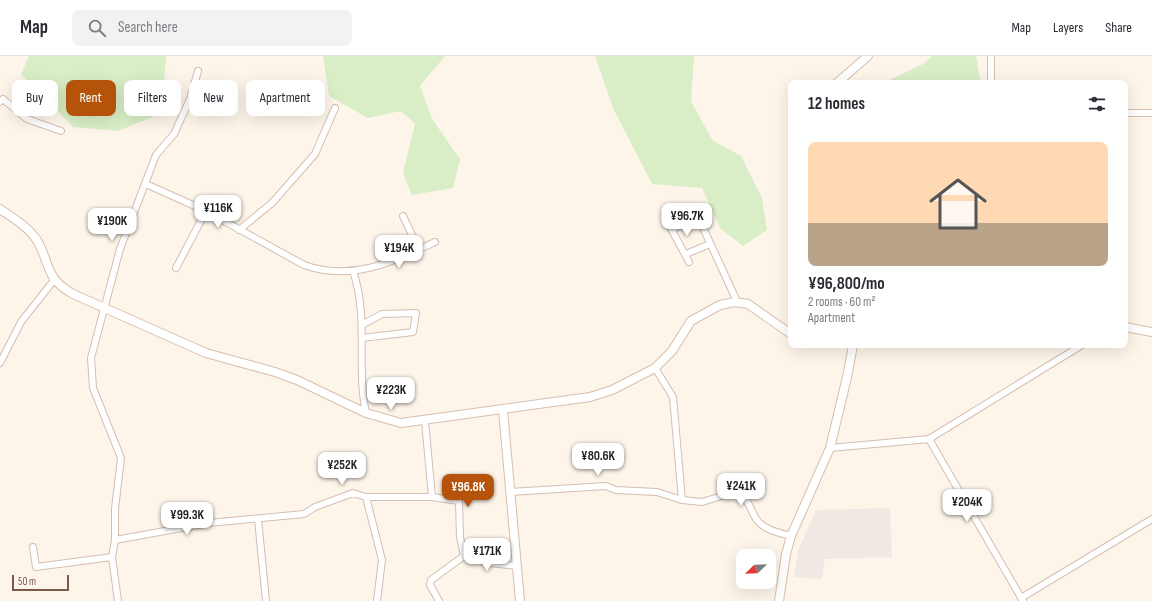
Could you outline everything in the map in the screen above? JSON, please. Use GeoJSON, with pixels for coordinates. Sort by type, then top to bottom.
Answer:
{"type":"FeatureCollection","features":[{"type":"Feature","properties":{"kind":"street"},"geometry":{"type":"LineString","coordinates":[[840,80],[868,56]]}},
{"type":"Feature","properties":{"kind":"street"},"geometry":{"type":"LineString","coordinates":[[991,56],[991,80]]}},
{"type":"Feature","properties":{"kind":"street"},"geometry":{"type":"LineString","coordinates":[[118,601],[112,557],[115,540],[115,509],[121,454],[100,408],[92,382],[92,358],[106,308],[120,248],[156,156],[174,134],[190,99],[198,71]]}},
{"type":"Feature","properties":{"kind":"street"},"geometry":{"type":"LineString","coordinates":[[0,102],[3,99],[27,119],[60,131]]}},
{"type":"Feature","properties":{"kind":"street"},"geometry":{"type":"LineString","coordinates":[[239,230],[272,204],[315,154],[335,108]]}},
{"type":"Feature","properties":{"kind":"street"},"geometry":{"type":"LineString","coordinates":[[1128,113],[1152,114]]}},
{"type":"Feature","properties":{"kind":"street"},"geometry":{"type":"LineString","coordinates":[[146,184],[206,212],[304,265],[321,271],[353,271],[391,263],[435,242]]}},
{"type":"Feature","properties":{"kind":"street"},"geometry":{"type":"LineString","coordinates":[[0,209],[30,232],[38,242],[54,280],[73,294],[206,353],[275,372],[297,380],[366,413],[401,423],[425,421],[590,397],[612,390],[655,368],[672,352],[691,321],[720,305],[736,302],[748,304],[788,332]]}},
{"type":"Feature","properties":{"kind":"street"},"geometry":{"type":"LineString","coordinates":[[176,268],[206,212]]}},
{"type":"Feature","properties":{"kind":"street"},"geometry":{"type":"LineString","coordinates":[[403,216],[419,250]]}},
{"type":"Feature","properties":{"kind":"street"},"geometry":{"type":"LineString","coordinates":[[672,230],[699,219],[736,302]]}},
{"type":"Feature","properties":{"kind":"street"},"geometry":{"type":"LineString","coordinates":[[667,221],[689,262]]}},
{"type":"Feature","properties":{"kind":"street"},"geometry":{"type":"LineString","coordinates":[[686,254],[710,244]]}},
{"type":"Feature","properties":{"kind":"street"},"geometry":{"type":"LineString","coordinates":[[353,271],[357,282],[362,325],[363,399],[366,413]]}},
{"type":"Feature","properties":{"kind":"street"},"geometry":{"type":"LineString","coordinates":[[0,363],[21,322],[54,280]]}},
{"type":"Feature","properties":{"kind":"street"},"geometry":{"type":"LineString","coordinates":[[362,325],[382,314],[416,313],[414,332],[362,338]]}},
{"type":"Feature","properties":{"kind":"street"},"geometry":{"type":"LineString","coordinates":[[1128,328],[1152,332]]}},
{"type":"Feature","properties":{"kind":"street"},"geometry":{"type":"LineString","coordinates":[[779,601],[786,554],[791,536],[830,448],[852,348]]}},
{"type":"Feature","properties":{"kind":"street"},"geometry":{"type":"LineString","coordinates":[[830,448],[929,439],[1077,348]]}},
{"type":"Feature","properties":{"kind":"street"},"geometry":{"type":"LineString","coordinates":[[655,368],[673,398],[682,500]]}},
{"type":"Feature","properties":{"kind":"street"},"geometry":{"type":"LineString","coordinates":[[502,410],[520,601]]}},
{"type":"Feature","properties":{"kind":"street"},"geometry":{"type":"LineString","coordinates":[[425,421],[432,497]]}},
{"type":"Feature","properties":{"kind":"street"},"geometry":{"type":"LineString","coordinates":[[929,439],[1022,599],[1152,520]]}},
{"type":"Feature","properties":{"kind":"street"},"geometry":{"type":"LineString","coordinates":[[510,492],[606,486],[616,490],[657,492],[682,500],[702,502],[738,491],[747,500],[757,520],[762,525],[791,536]]}},
{"type":"Feature","properties":{"kind":"street"},"geometry":{"type":"LineString","coordinates":[[115,540],[209,523],[304,514],[321,504],[353,493],[366,497],[432,497],[459,501],[460,537],[464,556]]}},
{"type":"Feature","properties":{"kind":"street"},"geometry":{"type":"LineString","coordinates":[[366,497],[382,560],[377,601]]}},
{"type":"Feature","properties":{"kind":"street"},"geometry":{"type":"LineString","coordinates":[[258,519],[266,601]]}},
{"type":"Feature","properties":{"kind":"street"},"geometry":{"type":"LineString","coordinates":[[33,547],[36,567],[112,557]]}},
{"type":"Feature","properties":{"kind":"street"},"geometry":{"type":"LineString","coordinates":[[464,556],[490,563],[516,566]]}},
{"type":"Feature","properties":{"kind":"street"},"geometry":{"type":"LineString","coordinates":[[439,601],[430,585],[431,580],[464,556]]}},
{"type":"Feature","properties":{"kind":"shaded area"},"geometry":{"type":"Polygon","coordinates":[[[890,508],[892,557],[825,559],[822,579],[794,577],[798,551],[816,510],[890,508]]]}},
{"type":"Feature","properties":{"kind":"green space"},"geometry":{"type":"Polygon","coordinates":[[[29,56],[166,56],[164,80],[124,80],[124,116],[155,116],[118,131],[73,127],[58,112],[58,80],[27,80],[21,74],[29,56]]]}},
{"type":"Feature","properties":{"kind":"green space"},"geometry":{"type":"Polygon","coordinates":[[[323,56],[445,56],[420,86],[432,119],[460,159],[453,188],[412,195],[403,173],[415,124],[401,111],[368,118],[329,96],[323,56]]]}},
{"type":"Feature","properties":{"kind":"green space"},"geometry":{"type":"Polygon","coordinates":[[[595,56],[694,56],[691,101],[712,140],[741,156],[762,198],[767,230],[743,246],[720,228],[702,188],[652,184],[613,108],[595,56]]]}},
{"type":"Feature","properties":{"kind":"green space"},"geometry":{"type":"Polygon","coordinates":[[[932,56],[976,56],[980,80],[889,80],[923,64],[932,56]]]}}]}
